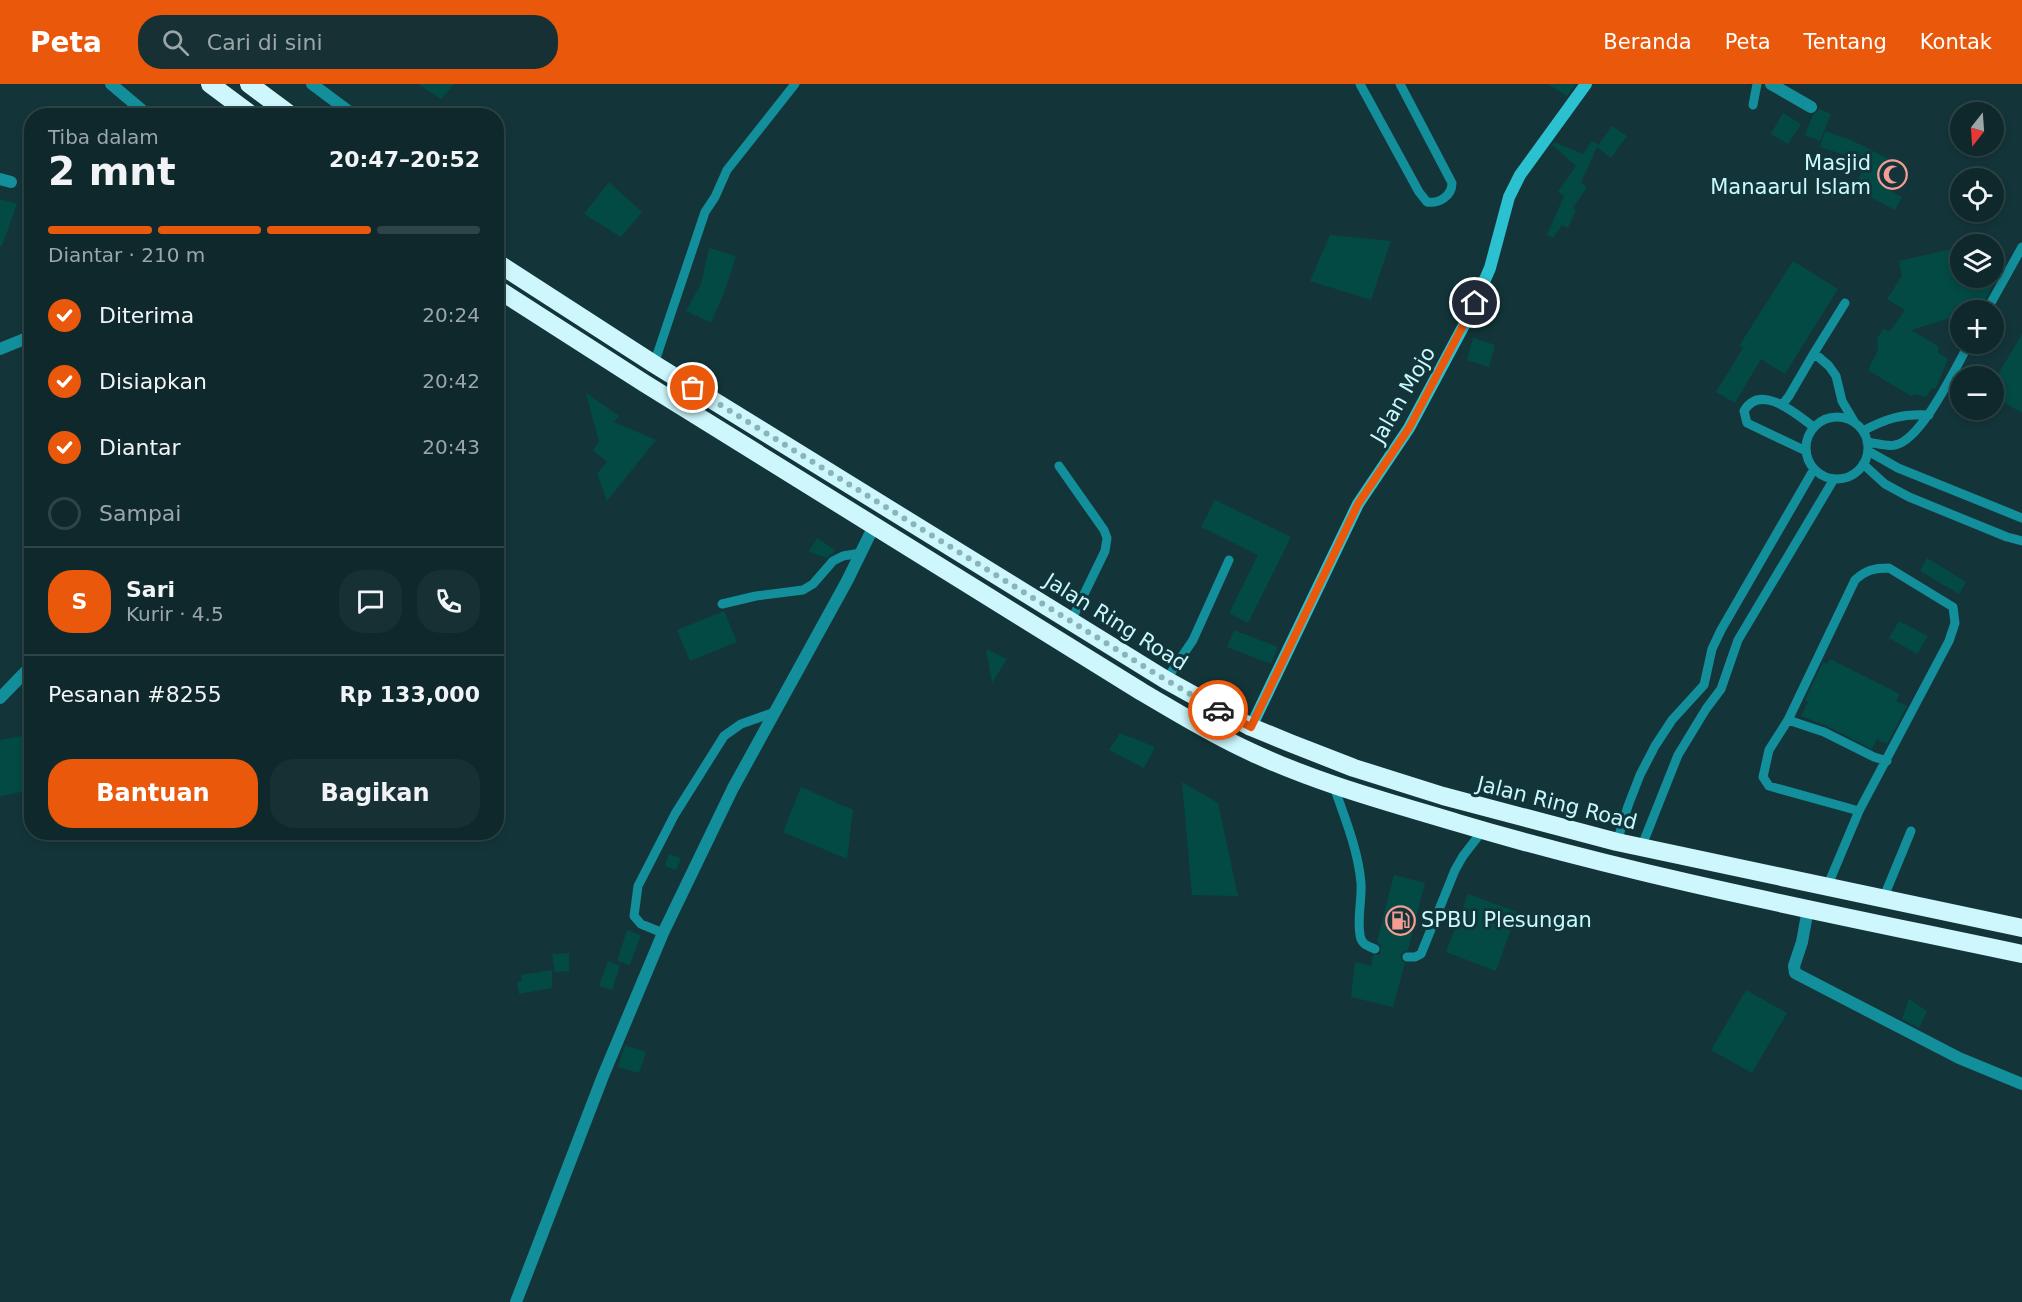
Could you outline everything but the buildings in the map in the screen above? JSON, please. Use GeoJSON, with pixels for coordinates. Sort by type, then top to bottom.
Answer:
{"type":"FeatureCollection","features":[{"type":"Feature","properties":{"kind":"highway"},"geometry":{"type":"LineString","coordinates":[[210,84],[242,108]]}},
{"type":"Feature","properties":{"kind":"highway"},"geometry":{"type":"LineString","coordinates":[[249,84],[281,108]]}},
{"type":"Feature","properties":{"kind":"highway","name":"Jalan Ring Road"},"geometry":{"type":"LineString","coordinates":[[504,267],[654,364],[1166,680],[1251,727],[1300,748],[1395,782],[1503,813],[1641,848],[2022,928]]}},
{"type":"Feature","properties":{"kind":"highway","name":"Jalan Ring Road"},"geometry":{"type":"LineString","coordinates":[[504,293],[644,383],[1142,692],[1211,733],[1253,753],[1334,784],[1483,830],[1664,878],[2022,954]]}},
{"type":"Feature","properties":{"kind":"highway"},"geometry":{"type":"LineString","coordinates":[[1664,878],[1669,854]]}},
{"type":"Feature","properties":{"kind":"street"},"geometry":{"type":"LineString","coordinates":[[111,84],[140,108]]}},
{"type":"Feature","properties":{"kind":"street","name":"Jalan Mojo"},"geometry":{"type":"LineString","coordinates":[[1251,727],[1358,504],[1409,428],[1470,314],[1490,268],[1509,197],[1520,175],[1586,84]]}},
{"type":"Feature","properties":{"kind":"street"},"geometry":{"type":"LineString","coordinates":[[1771,84],[1811,107]]}},
{"type":"Feature","properties":{"kind":"street"},"geometry":{"type":"LineString","coordinates":[[321,87],[346,108]]}},
{"type":"Feature","properties":{"kind":"street"},"geometry":{"type":"LineString","coordinates":[[0,349],[24,339]]}},
{"type":"Feature","properties":{"kind":"street"},"geometry":{"type":"LineString","coordinates":[[516,1302],[608,1066],[663,933],[733,788],[874,526]]}},
{"type":"Feature","properties":{"kind":"street"},"geometry":{"type":"LineString","coordinates":[[0,698],[24,673]]}},
{"type":"Feature","properties":{"kind":"street"},"geometry":{"type":"LineString","coordinates":[[1808,909],[1802,942],[1794,966],[1796,973],[1959,1058],[2022,1084]]}},
{"type":"Feature","properties":{"kind":"lane"},"geometry":{"type":"LineString","coordinates":[[654,364],[705,212],[715,197],[727,170],[795,84]]}},
{"type":"Feature","properties":{"kind":"lane"},"geometry":{"type":"LineString","coordinates":[[1360,84],[1419,192],[1427,202],[1432,203],[1448,195],[1452,190],[1452,183],[1400,84]]}},
{"type":"Feature","properties":{"kind":"lane"},"geometry":{"type":"LineString","coordinates":[[1753,105],[1758,84]]}},
{"type":"Feature","properties":{"kind":"lane"},"geometry":{"type":"LineString","coordinates":[[1993,300],[2022,247]]}},
{"type":"Feature","properties":{"kind":"lane"},"geometry":{"type":"LineString","coordinates":[[1782,405],[1845,303]]}},
{"type":"Feature","properties":{"kind":"lane"},"geometry":{"type":"LineString","coordinates":[[1814,353],[1829,366],[1836,376],[1842,401],[1855,423],[1863,431],[1868,446],[1863,464],[1856,473],[1846,478],[1834,479],[1823,476],[1814,469],[1809,461],[1806,452],[1807,438],[1814,427],[1823,420],[1834,417],[1845,418],[1855,423]]}},
{"type":"Feature","properties":{"kind":"lane"},"geometry":{"type":"LineString","coordinates":[[1868,446],[1896,445],[1907,439],[1929,415],[1963,354]]}},
{"type":"Feature","properties":{"kind":"lane"},"geometry":{"type":"LineString","coordinates":[[1806,452],[1747,423],[1744,416],[1747,406],[1758,399],[1768,400],[1782,405],[1814,427]]}},
{"type":"Feature","properties":{"kind":"lane"},"geometry":{"type":"LineString","coordinates":[[1863,431],[1900,415],[1929,415]]}},
{"type":"Feature","properties":{"kind":"lane"},"geometry":{"type":"LineString","coordinates":[[1868,446],[1898,468],[2022,518]]}},
{"type":"Feature","properties":{"kind":"lane"},"geometry":{"type":"LineString","coordinates":[[1863,464],[1885,484],[1910,497],[2022,541]]}},
{"type":"Feature","properties":{"kind":"lane"},"geometry":{"type":"LineString","coordinates":[[1059,466],[1104,530],[1107,538],[1105,551],[1071,621]]}},
{"type":"Feature","properties":{"kind":"lane"},"geometry":{"type":"LineString","coordinates":[[1617,842],[1628,806],[1650,756],[1672,720],[1704,685],[1712,649],[1721,630],[1814,469]]}},
{"type":"Feature","properties":{"kind":"lane"},"geometry":{"type":"LineString","coordinates":[[1641,848],[1678,755],[1721,689],[1738,640],[1834,479]]}},
{"type":"Feature","properties":{"kind":"lane"},"geometry":{"type":"LineString","coordinates":[[722,604],[756,596],[802,590],[813,584],[833,561],[843,556],[861,553]]}},
{"type":"Feature","properties":{"kind":"lane"},"geometry":{"type":"LineString","coordinates":[[1166,680],[1193,640],[1229,560]]}},
{"type":"Feature","properties":{"kind":"lane"},"geometry":{"type":"LineString","coordinates":[[1827,886],[1859,811],[1949,640],[1955,623],[1953,607],[1889,568],[1865,571],[1856,580],[1788,720],[1769,750],[1763,777],[1769,786],[1859,811]]}},
{"type":"Feature","properties":{"kind":"lane"},"geometry":{"type":"LineString","coordinates":[[663,933],[641,924],[634,916],[638,885],[675,814],[724,736],[741,724],[775,712]]}},
{"type":"Feature","properties":{"kind":"lane"},"geometry":{"type":"LineString","coordinates":[[1788,720],[1824,732],[1874,757],[1887,761]]}},
{"type":"Feature","properties":{"kind":"lane"},"geometry":{"type":"LineString","coordinates":[[1334,784],[1356,855],[1361,883],[1359,932],[1361,941],[1365,946],[1375,949]]}},
{"type":"Feature","properties":{"kind":"lane"},"geometry":{"type":"LineString","coordinates":[[1407,957],[1421,954],[1455,870],[1483,830]]}},
{"type":"Feature","properties":{"kind":"lane"},"geometry":{"type":"LineString","coordinates":[[1883,898],[1911,831]]}},
{"type":"Feature","properties":{"kind":"way so far"},"geometry":{"type":"LineString","coordinates":[[693,388],[1218,710]]}},
{"type":"Feature","properties":{"kind":"place","name":"Masjid Manaarul Islam"},"geometry":{"type":"Point","coordinates":[1892,175]}},
{"type":"Feature","properties":{"kind":"place","name":"SPBU Plesungan"},"geometry":{"type":"Point","coordinates":[1400,920]}},
{"type":"Feature","properties":{"kind":"route"},"geometry":{"type":"LineString","coordinates":[[1218,710],[1251,727],[1358,504],[1409,428],[1475,303]]}}]}
